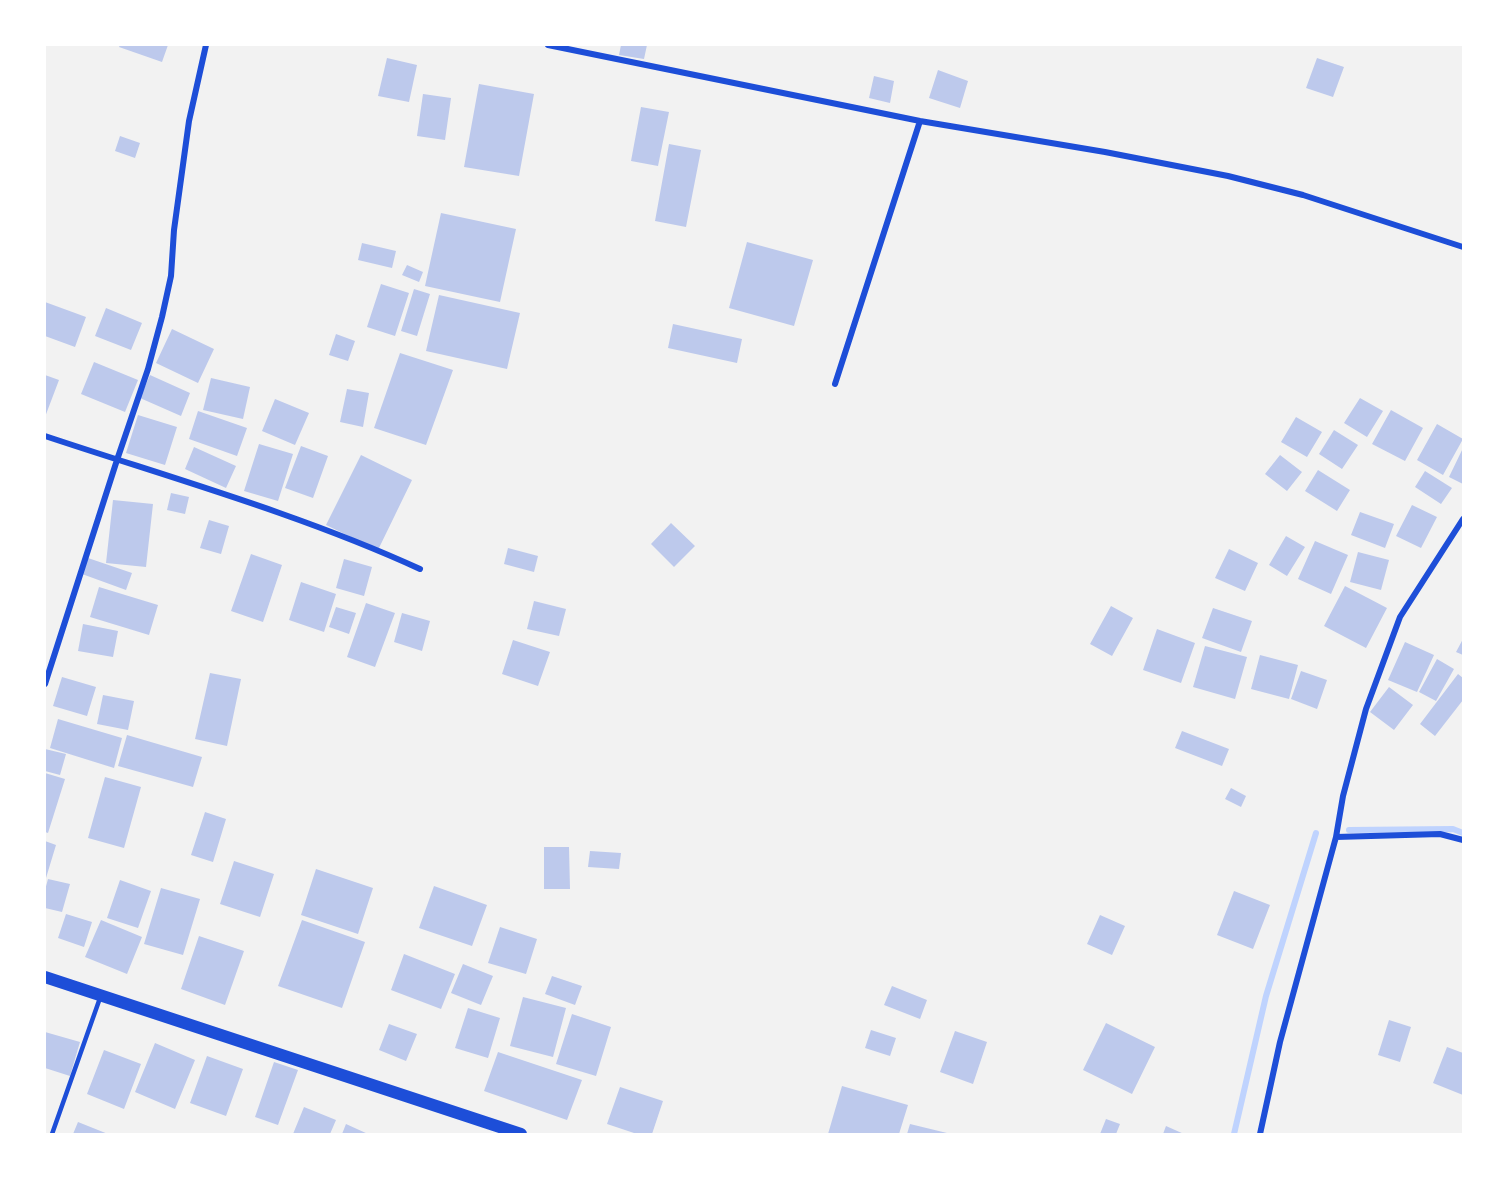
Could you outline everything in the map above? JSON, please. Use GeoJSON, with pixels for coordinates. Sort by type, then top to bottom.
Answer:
{"type":"FeatureCollection","features":[{"type":"Feature","properties":{"kind":"main road"},"geometry":{"type":"LineString","coordinates":[[45,977],[512,1133]]}},
{"type":"Feature","properties":{"kind":"street"},"geometry":{"type":"LineString","coordinates":[[45,684],[148,369],[162,317],[171,276],[174,230],[189,121],[206,45]]}},
{"type":"Feature","properties":{"kind":"street"},"geometry":{"type":"LineString","coordinates":[[548,45],[574,48],[920,121],[1105,152],[1228,176],[1303,195],[1463,247]]}},
{"type":"Feature","properties":{"kind":"street"},"geometry":{"type":"LineString","coordinates":[[835,384],[920,121]]}},
{"type":"Feature","properties":{"kind":"street"},"geometry":{"type":"LineString","coordinates":[[45,436],[273,511],[383,552],[420,569]]}},
{"type":"Feature","properties":{"kind":"street"},"geometry":{"type":"LineString","coordinates":[[1260,1134],[1289,1006],[1336,837],[1343,796],[1365,709],[1400,616],[1463,519]]}},
{"type":"Feature","properties":{"kind":"street"},"geometry":{"type":"LineString","coordinates":[[1336,837],[1440,834],[1463,840]]}},
{"type":"Feature","properties":{"kind":"lane"},"geometry":{"type":"LineString","coordinates":[[52,1134],[101,995]]}},
{"type":"Feature","properties":{"kind":"building"},"geometry":{"type":"Polygon","coordinates":[[[120,45],[168,45],[162,62],[119,47],[120,45]]]}},
{"type":"Feature","properties":{"kind":"building"},"geometry":{"type":"Polygon","coordinates":[[[621,45],[647,45],[644,59],[619,55],[621,45]]]}},
{"type":"Feature","properties":{"kind":"building"},"geometry":{"type":"Polygon","coordinates":[[[387,58],[417,65],[409,102],[378,96],[387,58]]]}},
{"type":"Feature","properties":{"kind":"building"},"geometry":{"type":"Polygon","coordinates":[[[1317,58],[1344,67],[1333,97],[1306,88],[1317,58]]]}},
{"type":"Feature","properties":{"kind":"building"},"geometry":{"type":"Polygon","coordinates":[[[938,70],[968,81],[960,108],[929,98],[938,70]]]}},
{"type":"Feature","properties":{"kind":"building"},"geometry":{"type":"Polygon","coordinates":[[[874,76],[894,81],[890,103],[869,98],[874,76]]]}},
{"type":"Feature","properties":{"kind":"building"},"geometry":{"type":"Polygon","coordinates":[[[479,84],[534,94],[519,176],[464,167],[479,84]]]}},
{"type":"Feature","properties":{"kind":"building"},"geometry":{"type":"Polygon","coordinates":[[[423,94],[451,98],[445,140],[417,136],[423,94]]]}},
{"type":"Feature","properties":{"kind":"building"},"geometry":{"type":"Polygon","coordinates":[[[641,107],[669,112],[658,166],[631,161],[641,107]]]}},
{"type":"Feature","properties":{"kind":"building"},"geometry":{"type":"Polygon","coordinates":[[[120,136],[140,143],[135,158],[115,151],[120,136]]]}},
{"type":"Feature","properties":{"kind":"building"},"geometry":{"type":"Polygon","coordinates":[[[669,144],[701,150],[686,227],[655,221],[669,144]]]}},
{"type":"Feature","properties":{"kind":"building"},"geometry":{"type":"Polygon","coordinates":[[[441,213],[516,229],[500,302],[425,286],[441,213]]]}},
{"type":"Feature","properties":{"kind":"building"},"geometry":{"type":"Polygon","coordinates":[[[747,242],[813,260],[794,326],[729,308],[747,242]]]}},
{"type":"Feature","properties":{"kind":"building"},"geometry":{"type":"Polygon","coordinates":[[[362,243],[396,251],[392,268],[358,260],[362,243]]]}},
{"type":"Feature","properties":{"kind":"building"},"geometry":{"type":"Polygon","coordinates":[[[407,265],[423,272],[419,282],[402,275],[407,265]]]}},
{"type":"Feature","properties":{"kind":"building"},"geometry":{"type":"Polygon","coordinates":[[[381,284],[409,293],[395,336],[367,327],[381,284]]]}},
{"type":"Feature","properties":{"kind":"building"},"geometry":{"type":"Polygon","coordinates":[[[414,289],[430,294],[417,336],[401,331],[414,289]]]}},
{"type":"Feature","properties":{"kind":"building"},"geometry":{"type":"Polygon","coordinates":[[[439,295],[520,313],[507,369],[426,351],[439,295]]]}},
{"type":"Feature","properties":{"kind":"building"},"geometry":{"type":"Polygon","coordinates":[[[45,302],[86,317],[75,347],[45,336],[45,302]]]}},
{"type":"Feature","properties":{"kind":"building"},"geometry":{"type":"Polygon","coordinates":[[[106,308],[142,323],[131,350],[95,336],[106,308]]]}},
{"type":"Feature","properties":{"kind":"building"},"geometry":{"type":"Polygon","coordinates":[[[673,324],[742,339],[737,363],[668,348],[673,324]]]}},
{"type":"Feature","properties":{"kind":"building"},"geometry":{"type":"Polygon","coordinates":[[[172,329],[214,349],[198,383],[156,363],[172,329]]]}},
{"type":"Feature","properties":{"kind":"building"},"geometry":{"type":"Polygon","coordinates":[[[336,334],[355,341],[348,361],[329,355],[336,334]]]}},
{"type":"Feature","properties":{"kind":"building"},"geometry":{"type":"Polygon","coordinates":[[[400,353],[453,370],[426,445],[374,428],[400,353]]]}},
{"type":"Feature","properties":{"kind":"building"},"geometry":{"type":"Polygon","coordinates":[[[94,362],[138,380],[125,412],[81,394],[94,362]]]}},
{"type":"Feature","properties":{"kind":"building"},"geometry":{"type":"Polygon","coordinates":[[[45,375],[59,380],[45,417],[45,375]]]}},
{"type":"Feature","properties":{"kind":"building"},"geometry":{"type":"Polygon","coordinates":[[[150,375],[190,393],[181,416],[140,398],[150,375]]]}},
{"type":"Feature","properties":{"kind":"building"},"geometry":{"type":"Polygon","coordinates":[[[211,378],[250,387],[243,419],[203,410],[211,378]]]}},
{"type":"Feature","properties":{"kind":"building"},"geometry":{"type":"Polygon","coordinates":[[[347,389],[369,393],[363,427],[340,422],[347,389]]]}},
{"type":"Feature","properties":{"kind":"building"},"geometry":{"type":"Polygon","coordinates":[[[1360,398],[1383,411],[1367,437],[1344,423],[1360,398]]]}},
{"type":"Feature","properties":{"kind":"building"},"geometry":{"type":"Polygon","coordinates":[[[275,399],[309,413],[295,445],[262,431],[275,399]]]}},
{"type":"Feature","properties":{"kind":"building"},"geometry":{"type":"Polygon","coordinates":[[[1391,410],[1423,428],[1405,461],[1372,444],[1391,410]]]}},
{"type":"Feature","properties":{"kind":"building"},"geometry":{"type":"Polygon","coordinates":[[[198,411],[247,428],[237,456],[189,439],[198,411]]]}},
{"type":"Feature","properties":{"kind":"building"},"geometry":{"type":"Polygon","coordinates":[[[138,415],[177,427],[165,465],[126,453],[138,415]]]}},
{"type":"Feature","properties":{"kind":"building"},"geometry":{"type":"Polygon","coordinates":[[[1296,417],[1322,432],[1307,457],[1281,442],[1296,417]]]}},
{"type":"Feature","properties":{"kind":"building"},"geometry":{"type":"Polygon","coordinates":[[[1437,424],[1463,439],[1443,475],[1417,460],[1437,424]]]}},
{"type":"Feature","properties":{"kind":"building"},"geometry":{"type":"Polygon","coordinates":[[[1334,430],[1358,445],[1342,469],[1319,454],[1334,430]]]}},
{"type":"Feature","properties":{"kind":"building"},"geometry":{"type":"Polygon","coordinates":[[[259,444],[293,454],[278,501],[244,491],[259,444]]]}},
{"type":"Feature","properties":{"kind":"building"},"geometry":{"type":"Polygon","coordinates":[[[301,446],[328,456],[313,498],[285,488],[301,446]]]}},
{"type":"Feature","properties":{"kind":"building"},"geometry":{"type":"Polygon","coordinates":[[[194,447],[236,466],[226,488],[185,469],[194,447]]]}},
{"type":"Feature","properties":{"kind":"building"},"geometry":{"type":"Polygon","coordinates":[[[1463,448],[1463,484],[1449,477],[1463,448]]]}},
{"type":"Feature","properties":{"kind":"building"},"geometry":{"type":"Polygon","coordinates":[[[361,455],[412,480],[378,550],[326,525],[361,455]]]}},
{"type":"Feature","properties":{"kind":"building"},"geometry":{"type":"Polygon","coordinates":[[[1280,455],[1302,472],[1287,491],[1265,474],[1280,455]]]}},
{"type":"Feature","properties":{"kind":"building"},"geometry":{"type":"Polygon","coordinates":[[[1318,470],[1350,490],[1337,511],[1305,491],[1318,470]]]}},
{"type":"Feature","properties":{"kind":"building"},"geometry":{"type":"Polygon","coordinates":[[[1425,471],[1452,488],[1441,504],[1415,487],[1425,471]]]}},
{"type":"Feature","properties":{"kind":"building"},"geometry":{"type":"Polygon","coordinates":[[[171,493],[189,497],[185,514],[167,510],[171,493]]]}},
{"type":"Feature","properties":{"kind":"building"},"geometry":{"type":"Polygon","coordinates":[[[113,500],[153,504],[146,567],[106,563],[113,500]]]}},
{"type":"Feature","properties":{"kind":"building"},"geometry":{"type":"Polygon","coordinates":[[[1412,505],[1437,517],[1421,548],[1396,536],[1412,505]]]}},
{"type":"Feature","properties":{"kind":"building"},"geometry":{"type":"Polygon","coordinates":[[[1360,512],[1394,524],[1385,548],[1351,535],[1360,512]]]}},
{"type":"Feature","properties":{"kind":"building"},"geometry":{"type":"Polygon","coordinates":[[[209,520],[229,526],[221,554],[200,548],[209,520]]]}},
{"type":"Feature","properties":{"kind":"building"},"geometry":{"type":"Polygon","coordinates":[[[671,523],[695,546],[674,567],[651,544],[671,523]]]}},
{"type":"Feature","properties":{"kind":"building"},"geometry":{"type":"Polygon","coordinates":[[[1286,536],[1305,547],[1287,576],[1269,565],[1286,536]]]}},
{"type":"Feature","properties":{"kind":"building"},"geometry":{"type":"Polygon","coordinates":[[[1315,541],[1348,555],[1331,594],[1298,579],[1315,541]]]}},
{"type":"Feature","properties":{"kind":"building"},"geometry":{"type":"Polygon","coordinates":[[[508,548],[538,556],[534,572],[504,564],[508,548]]]}},
{"type":"Feature","properties":{"kind":"building"},"geometry":{"type":"Polygon","coordinates":[[[1229,549],[1258,563],[1245,591],[1215,578],[1229,549]]]}},
{"type":"Feature","properties":{"kind":"building"},"geometry":{"type":"Polygon","coordinates":[[[1358,552],[1389,560],[1381,590],[1350,582],[1358,552]]]}},
{"type":"Feature","properties":{"kind":"building"},"geometry":{"type":"Polygon","coordinates":[[[251,554],[282,565],[263,622],[231,611],[251,554]]]}},
{"type":"Feature","properties":{"kind":"building"},"geometry":{"type":"Polygon","coordinates":[[[88,558],[132,573],[126,590],[82,574],[88,558]]]}},
{"type":"Feature","properties":{"kind":"building"},"geometry":{"type":"Polygon","coordinates":[[[344,559],[372,567],[364,596],[336,588],[344,559]]]}},
{"type":"Feature","properties":{"kind":"building"},"geometry":{"type":"Polygon","coordinates":[[[301,582],[336,594],[324,632],[289,620],[301,582]]]}},
{"type":"Feature","properties":{"kind":"building"},"geometry":{"type":"Polygon","coordinates":[[[1345,586],[1387,608],[1366,648],[1324,626],[1345,586]]]}},
{"type":"Feature","properties":{"kind":"building"},"geometry":{"type":"Polygon","coordinates":[[[99,587],[158,605],[149,635],[90,617],[99,587]]]}},
{"type":"Feature","properties":{"kind":"building"},"geometry":{"type":"Polygon","coordinates":[[[534,601],[566,609],[559,636],[527,629],[534,601]]]}},
{"type":"Feature","properties":{"kind":"building"},"geometry":{"type":"Polygon","coordinates":[[[366,603],[395,613],[375,667],[347,657],[366,603]]]}},
{"type":"Feature","properties":{"kind":"building"},"geometry":{"type":"Polygon","coordinates":[[[1111,606],[1133,618],[1112,656],[1090,644],[1111,606]]]}},
{"type":"Feature","properties":{"kind":"building"},"geometry":{"type":"Polygon","coordinates":[[[336,607],[356,613],[349,634],[329,627],[336,607]]]}},
{"type":"Feature","properties":{"kind":"building"},"geometry":{"type":"Polygon","coordinates":[[[1213,608],[1252,621],[1241,652],[1202,638],[1213,608]]]}},
{"type":"Feature","properties":{"kind":"building"},"geometry":{"type":"Polygon","coordinates":[[[402,613],[430,621],[422,651],[394,642],[402,613]]]}},
{"type":"Feature","properties":{"kind":"building"},"geometry":{"type":"Polygon","coordinates":[[[83,624],[118,631],[113,657],[78,651],[83,624]]]}},
{"type":"Feature","properties":{"kind":"building"},"geometry":{"type":"Polygon","coordinates":[[[1157,629],[1195,643],[1181,683],[1143,670],[1157,629]]]}},
{"type":"Feature","properties":{"kind":"building"},"geometry":{"type":"Polygon","coordinates":[[[1463,639],[1463,655],[1456,652],[1463,639]]]}},
{"type":"Feature","properties":{"kind":"building"},"geometry":{"type":"Polygon","coordinates":[[[513,640],[550,652],[538,686],[502,674],[513,640]]]}},
{"type":"Feature","properties":{"kind":"building"},"geometry":{"type":"Polygon","coordinates":[[[1405,642],[1434,655],[1417,692],[1388,680],[1405,642]]]}},
{"type":"Feature","properties":{"kind":"building"},"geometry":{"type":"Polygon","coordinates":[[[1205,646],[1247,657],[1235,699],[1193,687],[1205,646]]]}},
{"type":"Feature","properties":{"kind":"building"},"geometry":{"type":"Polygon","coordinates":[[[1260,655],[1298,665],[1289,699],[1251,689],[1260,655]]]}},
{"type":"Feature","properties":{"kind":"building"},"geometry":{"type":"Polygon","coordinates":[[[1437,659],[1454,669],[1436,701],[1419,692],[1437,659]]]}},
{"type":"Feature","properties":{"kind":"building"},"geometry":{"type":"Polygon","coordinates":[[[1301,671],[1327,680],[1317,709],[1291,699],[1301,671]]]}},
{"type":"Feature","properties":{"kind":"building"},"geometry":{"type":"Polygon","coordinates":[[[210,673],[241,679],[227,746],[195,739],[210,673]]]}},
{"type":"Feature","properties":{"kind":"building"},"geometry":{"type":"Polygon","coordinates":[[[1458,674],[1463,678],[1463,700],[1435,736],[1420,724],[1458,674]]]}},
{"type":"Feature","properties":{"kind":"building"},"geometry":{"type":"Polygon","coordinates":[[[62,677],[96,687],[87,716],[53,706],[62,677]]]}},
{"type":"Feature","properties":{"kind":"building"},"geometry":{"type":"Polygon","coordinates":[[[1389,687],[1413,705],[1394,730],[1370,712],[1389,687]]]}},
{"type":"Feature","properties":{"kind":"building"},"geometry":{"type":"Polygon","coordinates":[[[103,695],[134,701],[128,730],[97,724],[103,695]]]}},
{"type":"Feature","properties":{"kind":"building"},"geometry":{"type":"Polygon","coordinates":[[[58,719],[122,738],[114,768],[50,748],[58,719]]]}},
{"type":"Feature","properties":{"kind":"building"},"geometry":{"type":"Polygon","coordinates":[[[1182,731],[1229,749],[1222,766],[1175,748],[1182,731]]]}},
{"type":"Feature","properties":{"kind":"building"},"geometry":{"type":"Polygon","coordinates":[[[127,735],[202,757],[193,787],[118,766],[127,735]]]}},
{"type":"Feature","properties":{"kind":"building"},"geometry":{"type":"Polygon","coordinates":[[[45,749],[66,754],[60,775],[45,771],[45,749]]]}},
{"type":"Feature","properties":{"kind":"building"},"geometry":{"type":"Polygon","coordinates":[[[45,773],[65,779],[48,833],[45,832],[45,773]]]}},
{"type":"Feature","properties":{"kind":"building"},"geometry":{"type":"Polygon","coordinates":[[[105,777],[141,787],[124,848],[88,838],[105,777]]]}},
{"type":"Feature","properties":{"kind":"building"},"geometry":{"type":"Polygon","coordinates":[[[1231,788],[1246,796],[1241,807],[1225,799],[1231,788]]]}},
{"type":"Feature","properties":{"kind":"building"},"geometry":{"type":"Polygon","coordinates":[[[205,812],[226,819],[213,862],[191,855],[205,812]]]}},
{"type":"Feature","properties":{"kind":"building"},"geometry":{"type":"Polygon","coordinates":[[[45,841],[56,845],[46,878],[45,878],[45,841]]]}},
{"type":"Feature","properties":{"kind":"building"},"geometry":{"type":"Polygon","coordinates":[[[544,847],[569,847],[570,889],[544,889],[544,847]]]}},
{"type":"Feature","properties":{"kind":"building"},"geometry":{"type":"Polygon","coordinates":[[[590,851],[621,853],[619,869],[588,867],[590,851]]]}},
{"type":"Feature","properties":{"kind":"building"},"geometry":{"type":"Polygon","coordinates":[[[234,861],[274,874],[260,917],[220,904],[234,861]]]}},
{"type":"Feature","properties":{"kind":"building"},"geometry":{"type":"Polygon","coordinates":[[[316,869],[373,888],[358,934],[301,915],[316,869]]]}},
{"type":"Feature","properties":{"kind":"building"},"geometry":{"type":"Polygon","coordinates":[[[48,879],[70,884],[62,912],[45,908],[45,890],[48,879]]]}},
{"type":"Feature","properties":{"kind":"building"},"geometry":{"type":"Polygon","coordinates":[[[120,880],[151,891],[138,928],[107,918],[120,880]]]}},
{"type":"Feature","properties":{"kind":"building"},"geometry":{"type":"Polygon","coordinates":[[[434,886],[487,905],[472,946],[419,928],[434,886]]]}},
{"type":"Feature","properties":{"kind":"building"},"geometry":{"type":"Polygon","coordinates":[[[161,888],[200,899],[183,955],[144,944],[161,888]]]}},
{"type":"Feature","properties":{"kind":"building"},"geometry":{"type":"Polygon","coordinates":[[[1234,891],[1270,905],[1253,949],[1217,935],[1234,891]]]}},
{"type":"Feature","properties":{"kind":"building"},"geometry":{"type":"Polygon","coordinates":[[[66,914],[92,922],[84,947],[58,938],[66,914]]]}},
{"type":"Feature","properties":{"kind":"building"},"geometry":{"type":"Polygon","coordinates":[[[1100,915],[1125,926],[1112,955],[1087,944],[1100,915]]]}},
{"type":"Feature","properties":{"kind":"building"},"geometry":{"type":"Polygon","coordinates":[[[101,920],[142,937],[127,974],[85,957],[101,920]]]}},
{"type":"Feature","properties":{"kind":"building"},"geometry":{"type":"Polygon","coordinates":[[[302,920],[365,942],[342,1008],[278,986],[302,920]]]}},
{"type":"Feature","properties":{"kind":"building"},"geometry":{"type":"Polygon","coordinates":[[[500,927],[537,939],[526,974],[488,963],[500,927]]]}},
{"type":"Feature","properties":{"kind":"building"},"geometry":{"type":"Polygon","coordinates":[[[199,936],[244,951],[225,1005],[181,989],[199,936]]]}},
{"type":"Feature","properties":{"kind":"building"},"geometry":{"type":"Polygon","coordinates":[[[404,954],[455,974],[441,1009],[391,990],[404,954]]]}},
{"type":"Feature","properties":{"kind":"building"},"geometry":{"type":"Polygon","coordinates":[[[463,964],[493,976],[481,1005],[451,993],[463,964]]]}},
{"type":"Feature","properties":{"kind":"building"},"geometry":{"type":"Polygon","coordinates":[[[552,976],[582,986],[575,1005],[545,994],[552,976]]]}},
{"type":"Feature","properties":{"kind":"building"},"geometry":{"type":"Polygon","coordinates":[[[892,986],[927,1000],[920,1019],[884,1005],[892,986]]]}},
{"type":"Feature","properties":{"kind":"building"},"geometry":{"type":"Polygon","coordinates":[[[523,997],[566,1008],[553,1057],[510,1046],[523,997]]]}},
{"type":"Feature","properties":{"kind":"building"},"geometry":{"type":"Polygon","coordinates":[[[468,1008],[500,1018],[488,1058],[455,1048],[468,1008]]]}},
{"type":"Feature","properties":{"kind":"building"},"geometry":{"type":"Polygon","coordinates":[[[572,1014],[611,1027],[596,1076],[556,1064],[572,1014]]]}},
{"type":"Feature","properties":{"kind":"building"},"geometry":{"type":"Polygon","coordinates":[[[1389,1020],[1411,1027],[1400,1062],[1378,1055],[1389,1020]]]}},
{"type":"Feature","properties":{"kind":"building"},"geometry":{"type":"Polygon","coordinates":[[[1106,1023],[1155,1047],[1132,1094],[1083,1070],[1106,1023]]]}},
{"type":"Feature","properties":{"kind":"building"},"geometry":{"type":"Polygon","coordinates":[[[389,1024],[417,1034],[406,1061],[379,1050],[389,1024]]]}},
{"type":"Feature","properties":{"kind":"building"},"geometry":{"type":"Polygon","coordinates":[[[871,1030],[896,1038],[890,1056],[865,1048],[871,1030]]]}},
{"type":"Feature","properties":{"kind":"building"},"geometry":{"type":"Polygon","coordinates":[[[955,1031],[987,1042],[973,1084],[940,1072],[955,1031]]]}},
{"type":"Feature","properties":{"kind":"building"},"geometry":{"type":"Polygon","coordinates":[[[45,1032],[80,1042],[70,1076],[45,1068],[45,1032]]]}},
{"type":"Feature","properties":{"kind":"building"},"geometry":{"type":"Polygon","coordinates":[[[155,1043],[195,1060],[175,1109],[135,1092],[155,1043]]]}},
{"type":"Feature","properties":{"kind":"building"},"geometry":{"type":"Polygon","coordinates":[[[1447,1047],[1463,1053],[1463,1095],[1433,1083],[1447,1047]]]}},
{"type":"Feature","properties":{"kind":"building"},"geometry":{"type":"Polygon","coordinates":[[[104,1050],[141,1064],[124,1109],[87,1094],[104,1050]]]}},
{"type":"Feature","properties":{"kind":"building"},"geometry":{"type":"Polygon","coordinates":[[[498,1052],[582,1080],[567,1120],[484,1091],[498,1052]]]}},
{"type":"Feature","properties":{"kind":"building"},"geometry":{"type":"Polygon","coordinates":[[[207,1056],[243,1069],[226,1116],[190,1103],[207,1056]]]}},
{"type":"Feature","properties":{"kind":"building"},"geometry":{"type":"Polygon","coordinates":[[[274,1062],[298,1070],[278,1125],[255,1117],[274,1062]]]}},
{"type":"Feature","properties":{"kind":"building"},"geometry":{"type":"Polygon","coordinates":[[[842,1086],[908,1105],[899,1134],[828,1134],[842,1086]]]}},
{"type":"Feature","properties":{"kind":"building"},"geometry":{"type":"Polygon","coordinates":[[[620,1087],[663,1101],[652,1134],[637,1134],[607,1124],[620,1087]]]}},
{"type":"Feature","properties":{"kind":"building"},"geometry":{"type":"Polygon","coordinates":[[[304,1107],[336,1120],[330,1134],[293,1134],[304,1107]]]}},
{"type":"Feature","properties":{"kind":"building"},"geometry":{"type":"Polygon","coordinates":[[[1106,1119],[1120,1124],[1116,1134],[1100,1134],[1106,1119]]]}},
{"type":"Feature","properties":{"kind":"building"},"geometry":{"type":"Polygon","coordinates":[[[78,1122],[108,1134],[73,1134],[78,1122]]]}},
{"type":"Feature","properties":{"kind":"building"},"geometry":{"type":"Polygon","coordinates":[[[346,1124],[368,1134],[342,1134],[346,1124]]]}},
{"type":"Feature","properties":{"kind":"building"},"geometry":{"type":"Polygon","coordinates":[[[910,1124],[947,1133],[947,1134],[907,1134],[910,1124]]]}},
{"type":"Feature","properties":{"kind":"building"},"geometry":{"type":"Polygon","coordinates":[[[1166,1126],[1184,1134],[1163,1134],[1166,1126]]]}},
{"type":"Feature","properties":{"kind":"waterway"},"geometry":{"type":"LineString","coordinates":[[1349,830],[1453,829],[1463,833]]}},
{"type":"Feature","properties":{"kind":"waterway"},"geometry":{"type":"LineString","coordinates":[[1234,1134],[1266,996],[1316,833]]}}]}
